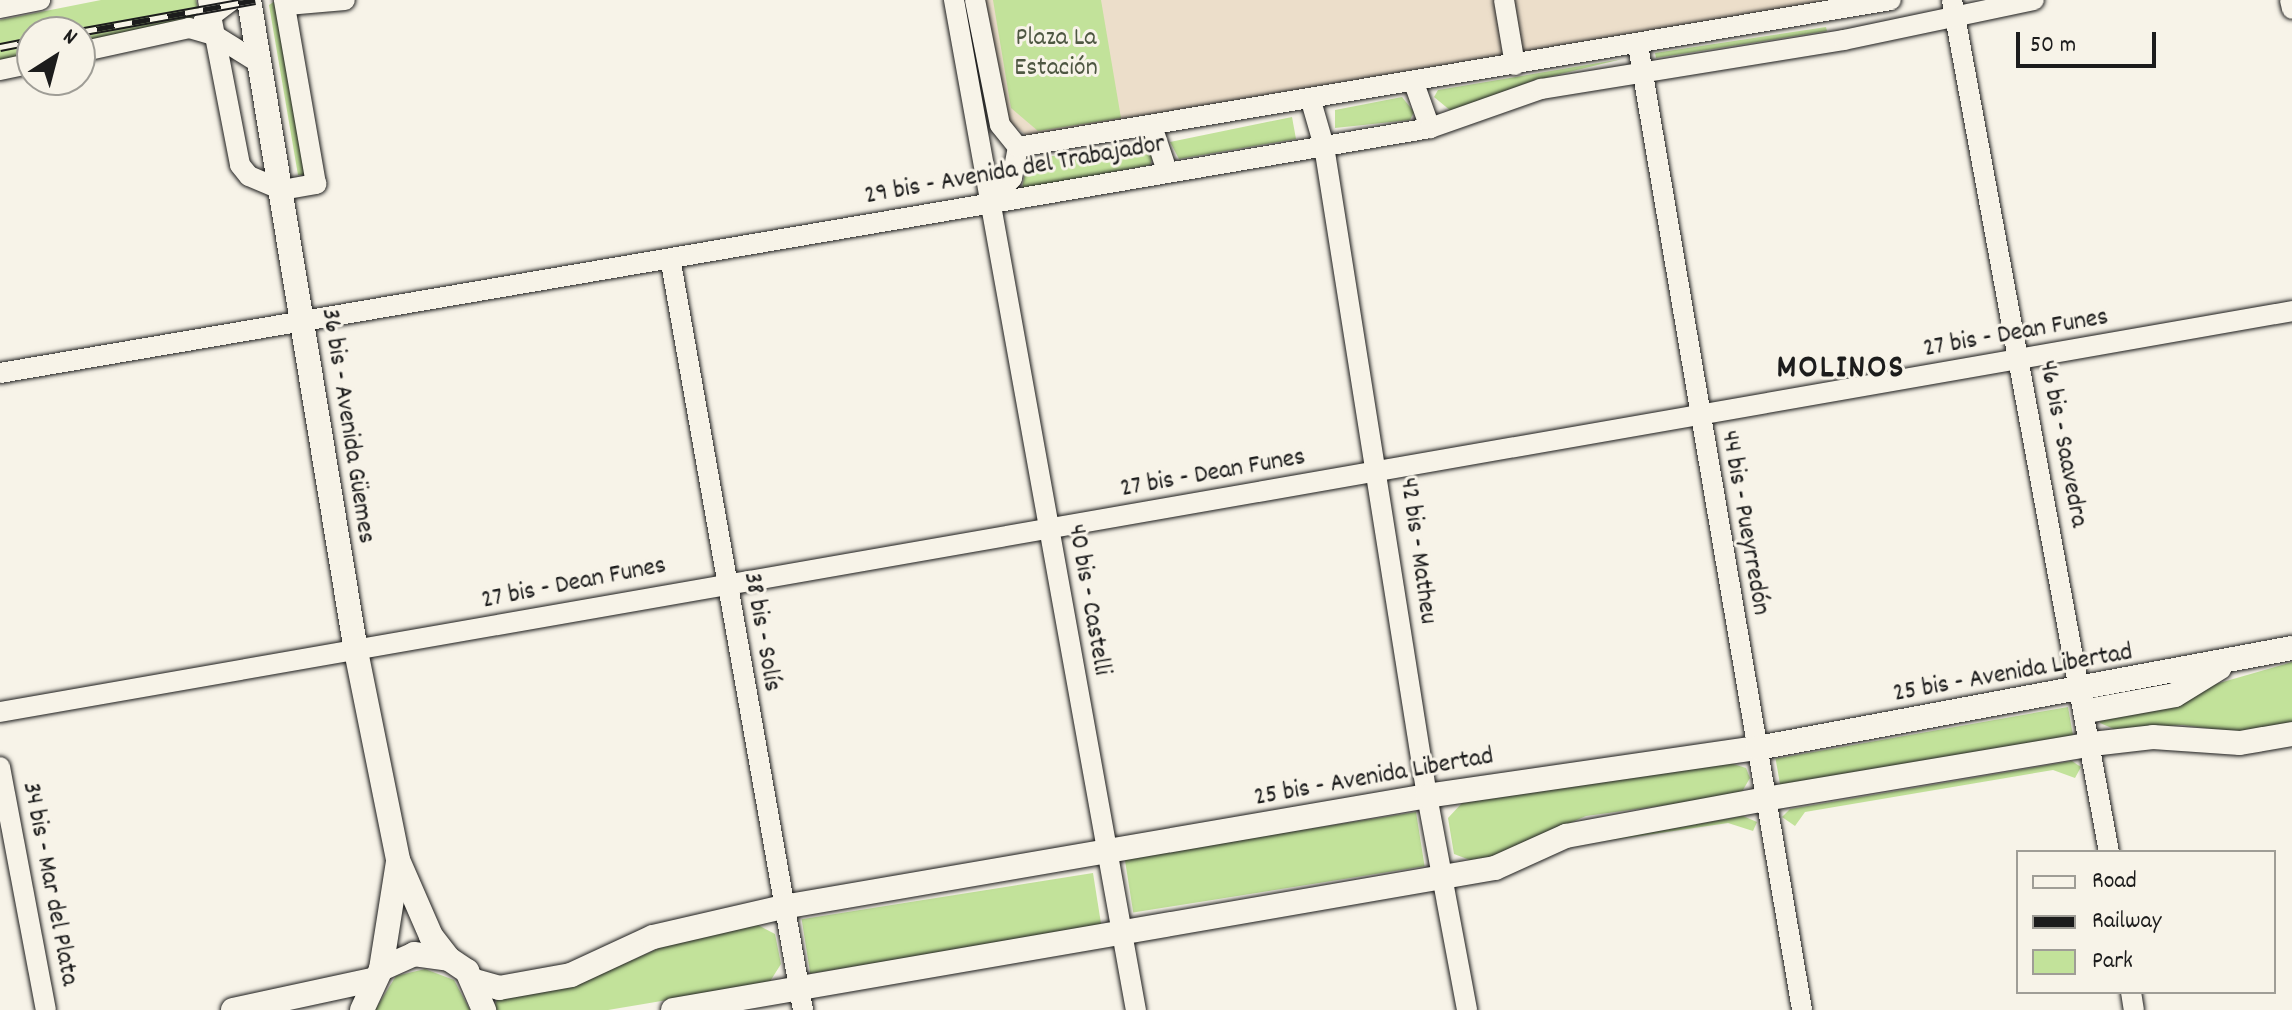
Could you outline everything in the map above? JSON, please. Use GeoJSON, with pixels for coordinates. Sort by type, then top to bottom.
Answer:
{"type":"FeatureCollection","features":[{"type":"Feature","properties":{"kind":"main road","name":"36 bis - Avenida Güemes"},"geometry":{"type":"LineString","coordinates":[[249,0],[356,651],[398,860],[431,936],[449,959],[475,981]]}},
{"type":"Feature","properties":{"kind":"main road","name":"25 bis - Avenida Libertad"},"geometry":{"type":"LineString","coordinates":[[475,981],[499,988],[571,975],[653,937],[783,907],[1107,855],[1427,796],[2085,700],[2292,648]]}},
{"type":"Feature","properties":{"kind":"main road"},"geometry":{"type":"LineString","coordinates":[[673,1010],[801,1000],[1123,936],[1444,878],[1495,868],[1566,836],[1765,799],[2092,744],[2153,737],[2240,743],[2292,734]]}},
{"type":"Feature","properties":{"kind":"main road","name":"36 bis - Avenida Güemes"},"geometry":{"type":"LineString","coordinates":[[362,1010],[377,974],[398,860]]}},
{"type":"Feature","properties":{"kind":"main road"},"geometry":{"type":"LineString","coordinates":[[233,1010],[377,974],[414,954],[449,959]]}},
{"type":"Feature","properties":{"kind":"main road"},"geometry":{"type":"LineString","coordinates":[[475,981],[484,1010]]}},
{"type":"Feature","properties":{"kind":"street"},"geometry":{"type":"LineString","coordinates":[[0,8],[40,0]]}},
{"type":"Feature","properties":{"kind":"street"},"geometry":{"type":"LineString","coordinates":[[96,48],[189,28],[211,17],[232,0]]}},
{"type":"Feature","properties":{"kind":"street"},"geometry":{"type":"LineString","coordinates":[[211,17],[240,165],[249,176],[282,190],[316,184],[286,2],[345,0]]}},
{"type":"Feature","properties":{"kind":"street","name":"40 bis - Castelli"},"geometry":{"type":"LineString","coordinates":[[954,0],[994,199],[1049,529],[1136,1010]]}},
{"type":"Feature","properties":{"kind":"street"},"geometry":{"type":"LineString","coordinates":[[975,0],[1000,125],[1018,147],[1012,178],[994,199]]}},
{"type":"Feature","properties":{"kind":"street"},"geometry":{"type":"LineString","coordinates":[[1504,0],[1515,65]]}},
{"type":"Feature","properties":{"kind":"street","name":"29 bis - Avenida del Trabajador"},"geometry":{"type":"LineString","coordinates":[[1018,147],[1153,129],[1891,0]]}},
{"type":"Feature","properties":{"kind":"street","name":"29 bis - Avenida del Trabajador"},"geometry":{"type":"LineString","coordinates":[[0,373],[671,263],[994,199],[1025,200],[1167,171],[1430,128],[1541,89],[1844,40],[1954,8],[2034,0]]}},
{"type":"Feature","properties":{"kind":"street"},"geometry":{"type":"LineString","coordinates":[[2290,0],[2292,9]]}},
{"type":"Feature","properties":{"kind":"street","name":"46 bis - Saavedra"},"geometry":{"type":"LineString","coordinates":[[1954,8],[2085,700],[2109,850]]}},
{"type":"Feature","properties":{"kind":"street"},"geometry":{"type":"LineString","coordinates":[[1839,11],[1844,40]]}},
{"type":"Feature","properties":{"kind":"street"},"geometry":{"type":"LineString","coordinates":[[211,17],[259,63]]}},
{"type":"Feature","properties":{"kind":"street","name":"44 bis - Pueyrredón"},"geometry":{"type":"LineString","coordinates":[[1638,45],[1698,418],[1802,1010]]}},
{"type":"Feature","properties":{"kind":"street"},"geometry":{"type":"LineString","coordinates":[[1414,83],[1430,128]]}},
{"type":"Feature","properties":{"kind":"street","name":"42 bis - Matheu"},"geometry":{"type":"LineString","coordinates":[[1311,101],[1324,146],[1379,472],[1427,796],[1467,1010]]}},
{"type":"Feature","properties":{"kind":"street"},"geometry":{"type":"LineString","coordinates":[[1153,129],[1167,171]]}},
{"type":"Feature","properties":{"kind":"street","name":"38 bis - Solís"},"geometry":{"type":"LineString","coordinates":[[671,263],[801,1000]]}},
{"type":"Feature","properties":{"kind":"street","name":"27 bis - Dean Funes"},"geometry":{"type":"LineString","coordinates":[[0,712],[356,651],[726,582],[1698,418],[2292,311]]}},
{"type":"Feature","properties":{"kind":"street","name":"34 bis - Mar del Plata"},"geometry":{"type":"LineString","coordinates":[[0,767],[46,1010]]}},
{"type":"Feature","properties":{"kind":"shaded area"},"geometry":{"type":"Polygon","coordinates":[[[983,0],[1833,0],[1030,138],[1007,120],[983,0]]]}},
{"type":"Feature","properties":{"kind":"green space"},"geometry":{"type":"Polygon","coordinates":[[[101,0],[196,0],[199,12],[186,22],[96,42],[96,16],[20,16],[101,0]]]}},
{"type":"Feature","properties":{"kind":"green space","name":"Plaza La Estación"},"geometry":{"type":"Polygon","coordinates":[[[993,0],[1101,0],[1121,118],[1038,131],[1011,108],[993,0]]]}},
{"type":"Feature","properties":{"kind":"green space"},"geometry":{"type":"Polygon","coordinates":[[[275,1],[306,175],[298,175],[269,5],[275,1]]]}},
{"type":"Feature","properties":{"kind":"green space"},"geometry":{"type":"Polygon","coordinates":[[[16,17],[16,60],[0,64],[0,20],[16,17]]]}},
{"type":"Feature","properties":{"kind":"green space"},"geometry":{"type":"Polygon","coordinates":[[[1826,27],[1827,31],[1656,58],[1655,53],[1826,27]]]}},
{"type":"Feature","properties":{"kind":"green space"},"geometry":{"type":"Polygon","coordinates":[[[1622,59],[1532,81],[1451,111],[1434,97],[1438,90],[1622,59]]]}},
{"type":"Feature","properties":{"kind":"green space"},"geometry":{"type":"Polygon","coordinates":[[[1402,97],[1414,112],[1410,120],[1335,128],[1335,110],[1402,97]]]}},
{"type":"Feature","properties":{"kind":"green space"},"geometry":{"type":"Polygon","coordinates":[[[1292,117],[1296,139],[1179,159],[1170,142],[1292,117]]]}},
{"type":"Feature","properties":{"kind":"green space"},"geometry":{"type":"Polygon","coordinates":[[[1143,142],[1153,157],[1150,165],[1022,189],[1027,160],[1143,142]]]}},
{"type":"Feature","properties":{"kind":"green space"},"geometry":{"type":"Polygon","coordinates":[[[2292,662],[2292,724],[2245,733],[2182,725],[2114,729],[2100,723],[2101,717],[2292,662]]]}},
{"type":"Feature","properties":{"kind":"green space"},"geometry":{"type":"Polygon","coordinates":[[[2068,707],[2073,736],[1781,787],[1776,759],[2068,707]]]}},
{"type":"Feature","properties":{"kind":"green space"},"geometry":{"type":"Polygon","coordinates":[[[2072,761],[2081,767],[2075,778],[2053,770],[1805,812],[1795,826],[1782,817],[1790,809],[2072,761]]]}},
{"type":"Feature","properties":{"kind":"green space"},"geometry":{"type":"Polygon","coordinates":[[[1730,763],[1746,768],[1750,778],[1740,795],[1586,816],[1494,856],[1470,860],[1454,854],[1448,818],[1462,803],[1730,763]]]}},
{"type":"Feature","properties":{"kind":"green space"},"geometry":{"type":"Polygon","coordinates":[[[1416,812],[1425,866],[1133,912],[1125,858],[1416,812]]]}},
{"type":"Feature","properties":{"kind":"green space"},"geometry":{"type":"Polygon","coordinates":[[[1743,816],[1757,822],[1753,831],[1728,823],[1578,845],[1743,816]]]}},
{"type":"Feature","properties":{"kind":"green space"},"geometry":{"type":"Polygon","coordinates":[[[1093,873],[1102,927],[810,973],[802,919],[1093,873]]]}},
{"type":"Feature","properties":{"kind":"green space"},"geometry":{"type":"Polygon","coordinates":[[[756,924],[775,934],[781,964],[769,983],[608,1010],[493,1010],[499,995],[585,981],[664,946],[756,924]]]}},
{"type":"Feature","properties":{"kind":"green space"},"geometry":{"type":"Polygon","coordinates":[[[425,969],[454,980],[470,1010],[375,1010],[396,976],[425,969]]]}},
{"type":"Feature","properties":{"kind":"railway"},"geometry":{"type":"LineString","coordinates":[[96,29],[255,0]]}},
{"type":"Feature","properties":{"kind":"railway"},"geometry":{"type":"LineString","coordinates":[[0,47],[16,44]]}},
{"type":"Feature","properties":{"kind":"district","name":"MOLINOS"},"geometry":{"type":"Point","coordinates":[1841,370]}}]}
